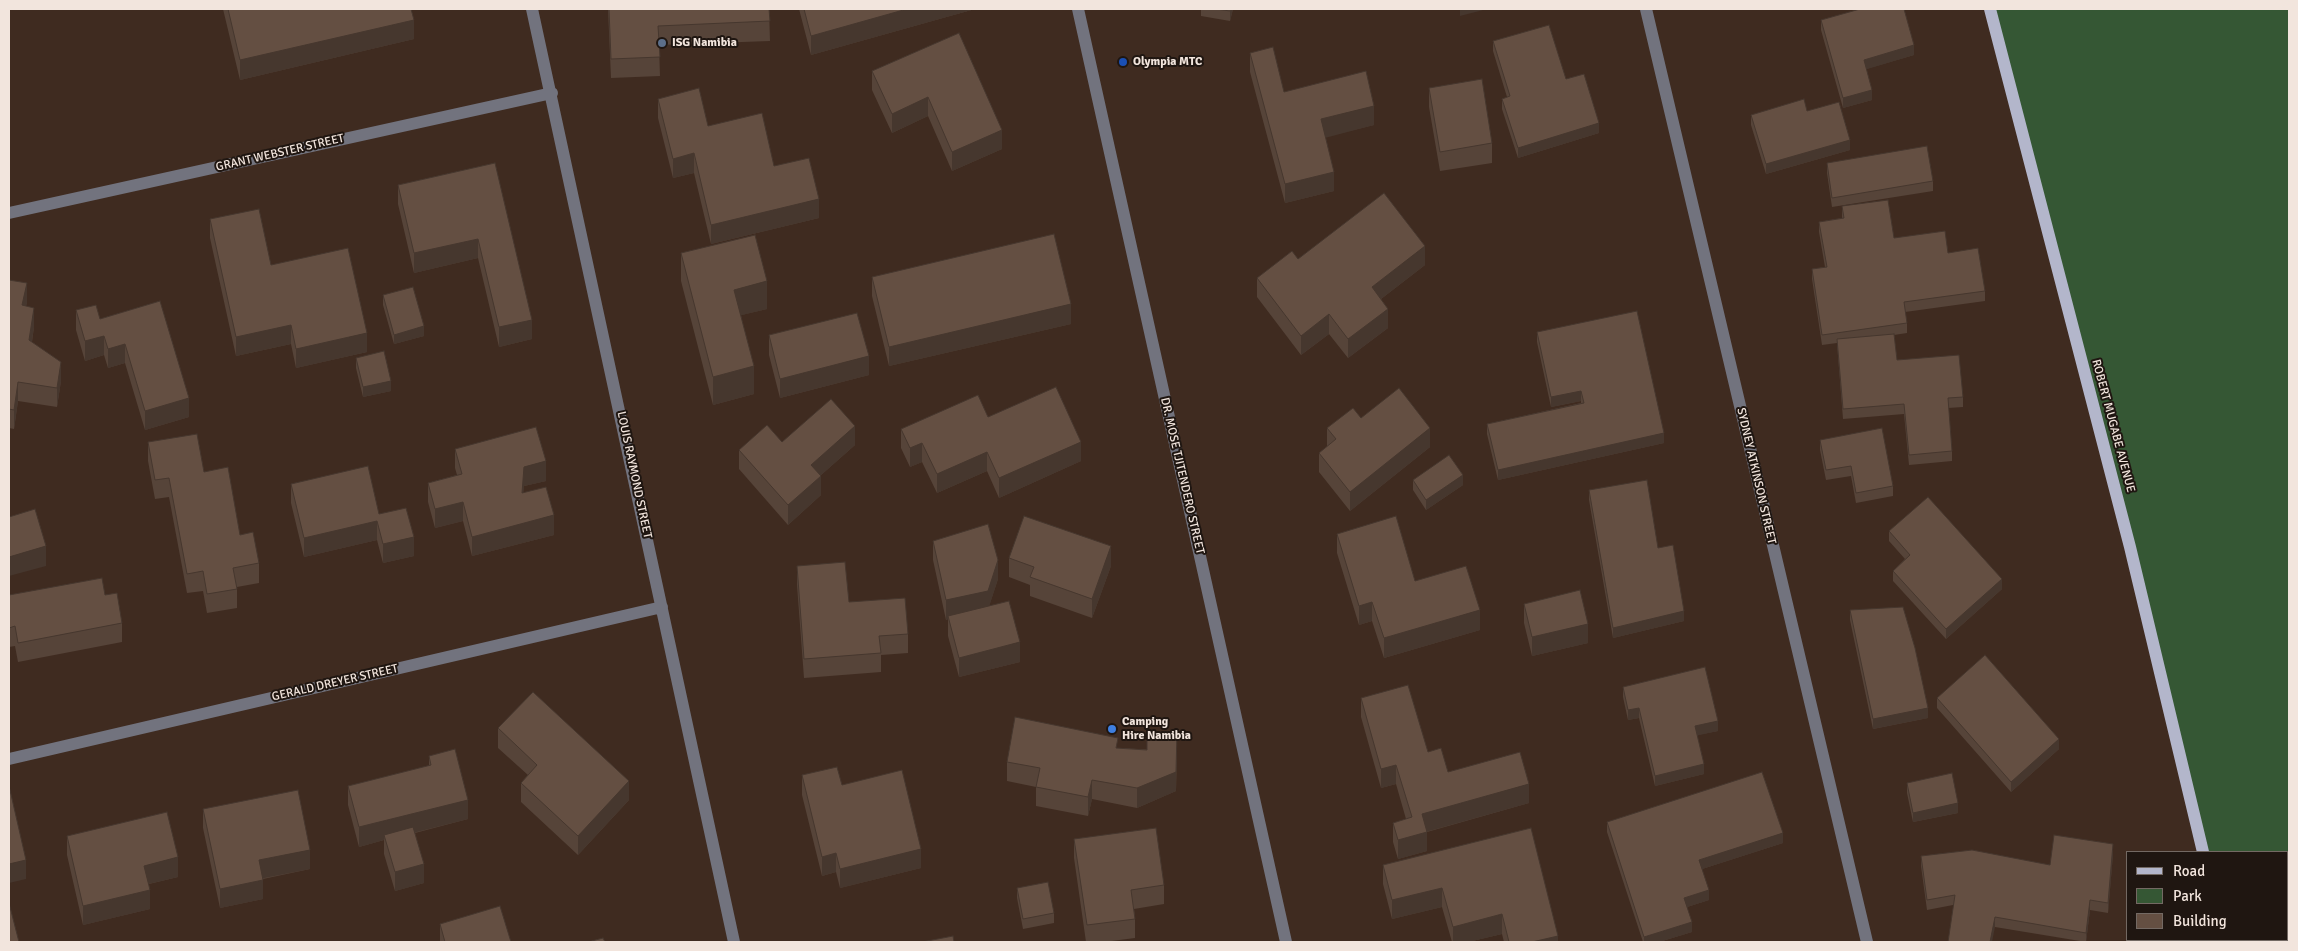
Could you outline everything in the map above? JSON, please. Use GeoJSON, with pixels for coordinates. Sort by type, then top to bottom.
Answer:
{"type":"FeatureCollection","features":[{"type":"Feature","properties":{"kind":"main road","name":"ROBERT MUGABE AVENUE"},"geometry":{"type":"LineString","coordinates":[[1990,9],[2130,546],[2203,851]]}},
{"type":"Feature","properties":{"kind":"street","name":"LOUIS RAYMOND STREET"},"geometry":{"type":"LineString","coordinates":[[532,9],[552,92],[734,942]]}},
{"type":"Feature","properties":{"kind":"street","name":"DR. MOSE TJITENDERO STREET"},"geometry":{"type":"LineString","coordinates":[[1078,9],[1286,942]]}},
{"type":"Feature","properties":{"kind":"street","name":"SYDNEY ATKINSON STREET"},"geometry":{"type":"LineString","coordinates":[[1646,9],[1867,942]]}},
{"type":"Feature","properties":{"kind":"street","name":"GRANT WEBSTER STREET"},"geometry":{"type":"LineString","coordinates":[[9,213],[552,92]]}},
{"type":"Feature","properties":{"kind":"street","name":"GERALD DREYER STREET"},"geometry":{"type":"LineString","coordinates":[[9,759],[662,606]]}},
{"type":"Feature","properties":{"kind":"green space"},"geometry":{"type":"Polygon","coordinates":[[[1990,9],[2289,9],[2289,942],[2224,942],[2288,941],[2288,851],[2203,851],[1990,9]]]}},
{"type":"Feature","properties":{"kind":"building"},"geometry":{"type":"Polygon","coordinates":[[[228,9],[411,9],[414,20],[240,60],[228,9]]]}},
{"type":"Feature","properties":{"kind":"building"},"geometry":{"type":"Polygon","coordinates":[[[609,9],[769,9],[770,21],[658,26],[660,57],[611,59],[609,9]]]}},
{"type":"Feature","properties":{"kind":"building"},"geometry":{"type":"Polygon","coordinates":[[[804,9],[907,9],[811,36],[804,9]]]}},
{"type":"Feature","properties":{"kind":"building"},"geometry":{"type":"Polygon","coordinates":[[[1860,9],[1904,9],[1914,45],[1864,60],[1872,90],[1843,98],[1821,20],[1860,9]]]}},
{"type":"Feature","properties":{"kind":"building"},"geometry":{"type":"Polygon","coordinates":[[[1549,25],[1566,79],[1584,74],[1599,123],[1518,148],[1502,99],[1510,96],[1493,41],[1549,25]]]}},
{"type":"Feature","properties":{"kind":"building"},"geometry":{"type":"Polygon","coordinates":[[[959,33],[1002,130],[952,152],[928,97],[892,114],[872,71],[959,33]]]}},
{"type":"Feature","properties":{"kind":"building"},"geometry":{"type":"Polygon","coordinates":[[[1273,47],[1284,92],[1366,71],[1374,106],[1321,119],[1334,172],[1285,184],[1250,53],[1273,47]]]}},
{"type":"Feature","properties":{"kind":"building"},"geometry":{"type":"Polygon","coordinates":[[[1482,79],[1492,143],[1440,152],[1429,88],[1482,79]]]}},
{"type":"Feature","properties":{"kind":"building"},"geometry":{"type":"Polygon","coordinates":[[[699,88],[708,126],[762,113],[774,166],[809,158],[819,199],[711,225],[694,153],[673,159],[658,99],[699,88]]]}},
{"type":"Feature","properties":{"kind":"building"},"geometry":{"type":"Polygon","coordinates":[[[1804,99],[1807,111],[1839,102],[1850,140],[1766,164],[1751,115],[1804,99]]]}},
{"type":"Feature","properties":{"kind":"building"},"geometry":{"type":"Polygon","coordinates":[[[1927,146],[1933,181],[1832,198],[1827,163],[1927,146]]]}},
{"type":"Feature","properties":{"kind":"building"},"geometry":{"type":"Polygon","coordinates":[[[495,163],[532,320],[499,327],[478,239],[414,253],[398,185],[495,163]]]}},
{"type":"Feature","properties":{"kind":"building"},"geometry":{"type":"Polygon","coordinates":[[[1384,193],[1425,246],[1372,287],[1388,309],[1348,339],[1329,314],[1301,336],[1257,278],[1292,251],[1298,259],[1384,193]]]}},
{"type":"Feature","properties":{"kind":"building"},"geometry":{"type":"Polygon","coordinates":[[[1888,200],[1894,238],[1945,231],[1948,253],[1978,248],[1985,291],[1904,302],[1907,323],[1822,335],[1812,269],[1827,267],[1819,222],[1844,218],[1842,206],[1888,200]]]}},
{"type":"Feature","properties":{"kind":"building"},"geometry":{"type":"Polygon","coordinates":[[[259,209],[271,265],[348,248],[367,333],[296,349],[291,325],[236,337],[210,219],[259,209]]]}},
{"type":"Feature","properties":{"kind":"building"},"geometry":{"type":"Polygon","coordinates":[[[1054,234],[1071,304],[889,347],[872,277],[1054,234]]]}},
{"type":"Feature","properties":{"kind":"building"},"geometry":{"type":"Polygon","coordinates":[[[755,235],[767,281],[734,290],[754,366],[713,377],[681,253],[755,235]]]}},
{"type":"Feature","properties":{"kind":"building"},"geometry":{"type":"Polygon","coordinates":[[[9,280],[27,283],[22,305],[34,308],[29,340],[61,362],[57,388],[18,382],[14,410],[9,409],[9,280]]]}},
{"type":"Feature","properties":{"kind":"building"},"geometry":{"type":"Polygon","coordinates":[[[413,287],[424,326],[394,335],[383,295],[413,287]]]}},
{"type":"Feature","properties":{"kind":"building"},"geometry":{"type":"Polygon","coordinates":[[[160,301],[189,398],[145,411],[125,344],[108,349],[104,336],[85,341],[76,310],[96,305],[100,319],[160,301]]]}},
{"type":"Feature","properties":{"kind":"building"},"geometry":{"type":"Polygon","coordinates":[[[1637,311],[1664,433],[1498,470],[1487,424],[1584,403],[1581,391],[1551,397],[1537,332],[1637,311]]]}},
{"type":"Feature","properties":{"kind":"building"},"geometry":{"type":"Polygon","coordinates":[[[857,313],[869,356],[780,379],[769,335],[857,313]]]}},
{"type":"Feature","properties":{"kind":"building"},"geometry":{"type":"Polygon","coordinates":[[[1894,334],[1897,360],[1959,355],[1963,397],[1948,398],[1952,451],[1909,455],[1904,404],[1843,409],[1837,339],[1894,334]]]}},
{"type":"Feature","properties":{"kind":"building"},"geometry":{"type":"Polygon","coordinates":[[[384,351],[391,381],[363,387],[356,358],[384,351]]]}},
{"type":"Feature","properties":{"kind":"building"},"geometry":{"type":"Polygon","coordinates":[[[1056,387],[1081,442],[999,478],[987,452],[937,474],[922,443],[910,448],[901,429],[978,395],[988,417],[1056,387]]]}},
{"type":"Feature","properties":{"kind":"building"},"geometry":{"type":"Polygon","coordinates":[[[1399,388],[1430,428],[1350,492],[1319,453],[1336,439],[1327,428],[1353,408],[1361,418],[1399,388]]]}},
{"type":"Feature","properties":{"kind":"building"},"geometry":{"type":"Polygon","coordinates":[[[831,399],[855,426],[811,465],[821,476],[788,505],[739,450],[767,425],[782,442],[831,399]]]}},
{"type":"Feature","properties":{"kind":"building"},"geometry":{"type":"Polygon","coordinates":[[[536,427],[546,461],[524,467],[522,493],[546,487],[554,515],[472,537],[463,502],[435,509],[428,483],[462,474],[455,449],[536,427]]]}},
{"type":"Feature","properties":{"kind":"building"},"geometry":{"type":"Polygon","coordinates":[[[1882,428],[1893,486],[1856,493],[1851,466],[1826,470],[1820,440],[1882,428]]]}},
{"type":"Feature","properties":{"kind":"building"},"geometry":{"type":"Polygon","coordinates":[[[197,434],[204,472],[228,467],[240,535],[253,532],[259,563],[233,568],[237,589],[207,594],[203,571],[187,574],[169,478],[155,480],[148,442],[197,434]]]}},
{"type":"Feature","properties":{"kind":"building"},"geometry":{"type":"Polygon","coordinates":[[[1449,455],[1463,475],[1426,500],[1413,480],[1449,455]]]}},
{"type":"Feature","properties":{"kind":"building"},"geometry":{"type":"Polygon","coordinates":[[[368,466],[379,514],[406,508],[414,537],[383,544],[377,521],[304,538],[291,484],[368,466]]]}},
{"type":"Feature","properties":{"kind":"building"},"geometry":{"type":"Polygon","coordinates":[[[1647,480],[1658,548],[1673,545],[1684,611],[1613,628],[1589,490],[1647,480]]]}},
{"type":"Feature","properties":{"kind":"building"},"geometry":{"type":"Polygon","coordinates":[[[1928,497],[2002,579],[1946,629],[1893,571],[1910,555],[1889,531],[1928,497]]]}},
{"type":"Feature","properties":{"kind":"building"},"geometry":{"type":"Polygon","coordinates":[[[35,509],[46,546],[9,557],[9,517],[35,509]]]}},
{"type":"Feature","properties":{"kind":"building"},"geometry":{"type":"Polygon","coordinates":[[[1024,516],[1111,546],[1092,599],[1030,577],[1034,567],[1009,558],[1024,516]]]}},
{"type":"Feature","properties":{"kind":"building"},"geometry":{"type":"Polygon","coordinates":[[[1396,516],[1415,581],[1466,566],[1480,610],[1384,638],[1372,602],[1359,606],[1337,534],[1396,516]]]}},
{"type":"Feature","properties":{"kind":"building"},"geometry":{"type":"Polygon","coordinates":[[[988,524],[998,560],[988,591],[946,600],[933,541],[988,524]]]}},
{"type":"Feature","properties":{"kind":"building"},"geometry":{"type":"Polygon","coordinates":[[[845,562],[849,602],[905,598],[908,634],[879,636],[881,653],[804,659],[797,566],[845,562]]]}},
{"type":"Feature","properties":{"kind":"building"},"geometry":{"type":"Polygon","coordinates":[[[102,578],[105,595],[117,593],[122,623],[18,643],[15,626],[9,628],[9,595],[102,578]]]}},
{"type":"Feature","properties":{"kind":"building"},"geometry":{"type":"Polygon","coordinates":[[[1580,590],[1588,624],[1532,637],[1524,604],[1580,590]]]}},
{"type":"Feature","properties":{"kind":"building"},"geometry":{"type":"Polygon","coordinates":[[[1009,601],[1020,642],[959,658],[948,616],[1009,601]]]}},
{"type":"Feature","properties":{"kind":"building"},"geometry":{"type":"Polygon","coordinates":[[[1903,607],[1915,648],[1928,708],[1873,719],[1850,610],[1903,607]]]}},
{"type":"Feature","properties":{"kind":"building"},"geometry":{"type":"Polygon","coordinates":[[[1985,655],[2059,739],[2011,782],[1937,698],[1985,655]]]}},
{"type":"Feature","properties":{"kind":"building"},"geometry":{"type":"Polygon","coordinates":[[[1705,667],[1718,721],[1695,726],[1704,764],[1655,776],[1639,708],[1628,710],[1623,687],[1705,667]]]}},
{"type":"Feature","properties":{"kind":"building"},"geometry":{"type":"Polygon","coordinates":[[[1408,685],[1428,752],[1441,748],[1448,772],[1520,752],[1529,784],[1422,814],[1427,832],[1398,840],[1393,823],[1412,817],[1396,765],[1381,769],[1361,698],[1408,685]]]}},
{"type":"Feature","properties":{"kind":"building"},"geometry":{"type":"Polygon","coordinates":[[[533,692],[629,781],[578,836],[521,783],[537,765],[498,728],[533,692]]]}},
{"type":"Feature","properties":{"kind":"building"},"geometry":{"type":"Polygon","coordinates":[[[1015,717],[1118,738],[1116,748],[1147,750],[1147,731],[1177,732],[1176,772],[1137,788],[1092,780],[1088,797],[1036,787],[1040,768],[1007,762],[1015,717]]]}},
{"type":"Feature","properties":{"kind":"building"},"geometry":{"type":"Polygon","coordinates":[[[455,749],[468,800],[359,827],[348,786],[431,765],[429,756],[455,749]]]}},
{"type":"Feature","properties":{"kind":"building"},"geometry":{"type":"Polygon","coordinates":[[[837,767],[842,785],[902,770],[921,849],[840,869],[836,853],[822,857],[802,775],[837,767]]]}},
{"type":"Feature","properties":{"kind":"building"},"geometry":{"type":"Polygon","coordinates":[[[1762,772],[1783,833],[1699,860],[1709,890],[1684,898],[1692,922],[1644,937],[1607,822],[1762,772]]]}},
{"type":"Feature","properties":{"kind":"building"},"geometry":{"type":"Polygon","coordinates":[[[1952,773],[1958,803],[1913,813],[1907,783],[1952,773]]]}},
{"type":"Feature","properties":{"kind":"building"},"geometry":{"type":"Polygon","coordinates":[[[298,790],[310,850],[259,860],[263,880],[220,889],[203,809],[298,790]]]}},
{"type":"Feature","properties":{"kind":"building"},"geometry":{"type":"Polygon","coordinates":[[[9,791],[26,860],[9,864],[9,791]]]}},
{"type":"Feature","properties":{"kind":"building"},"geometry":{"type":"Polygon","coordinates":[[[167,812],[178,857],[144,866],[150,890],[83,906],[67,836],[167,812]]]}},
{"type":"Feature","properties":{"kind":"building"},"geometry":{"type":"Polygon","coordinates":[[[413,827],[424,864],[395,872],[384,835],[413,827]]]}},
{"type":"Feature","properties":{"kind":"building"},"geometry":{"type":"Polygon","coordinates":[[[1156,828],[1164,885],[1131,890],[1135,919],[1087,925],[1074,839],[1156,828]]]}},
{"type":"Feature","properties":{"kind":"building"},"geometry":{"type":"Polygon","coordinates":[[[1531,828],[1558,936],[1532,942],[1509,942],[1502,914],[1453,927],[1442,888],[1392,900],[1383,865],[1531,828]]]}},
{"type":"Feature","properties":{"kind":"building"},"geometry":{"type":"Polygon","coordinates":[[[2054,835],[2113,844],[2108,903],[2090,900],[2086,933],[1995,917],[1990,942],[1948,942],[1955,895],[1927,900],[1921,856],[1972,850],[2050,865],[2054,835]]]}},
{"type":"Feature","properties":{"kind":"building"},"geometry":{"type":"Polygon","coordinates":[[[1048,882],[1054,913],[1023,919],[1017,888],[1048,882]]]}},
{"type":"Feature","properties":{"kind":"building"},"geometry":{"type":"Polygon","coordinates":[[[9,903],[19,942],[9,942],[9,903]]]}},
{"type":"Feature","properties":{"kind":"building"},"geometry":{"type":"Polygon","coordinates":[[[500,906],[511,942],[445,942],[440,924],[500,906]]]}},
{"type":"Feature","properties":{"kind":"building"},"geometry":{"type":"Polygon","coordinates":[[[953,936],[954,942],[922,942],[953,936]]]}},
{"type":"Feature","properties":{"kind":"building"},"geometry":{"type":"Polygon","coordinates":[[[603,938],[605,942],[588,942],[603,938]]]}},
{"type":"Feature","properties":{"kind":"place","name":"ISG Namibia"},"geometry":{"type":"Point","coordinates":[662,43]}},
{"type":"Feature","properties":{"kind":"place","name":"Olympia MTC"},"geometry":{"type":"Point","coordinates":[1123,62]}},
{"type":"Feature","properties":{"kind":"place","name":"Camping Hire Namibia"},"geometry":{"type":"Point","coordinates":[1112,729]}}]}
